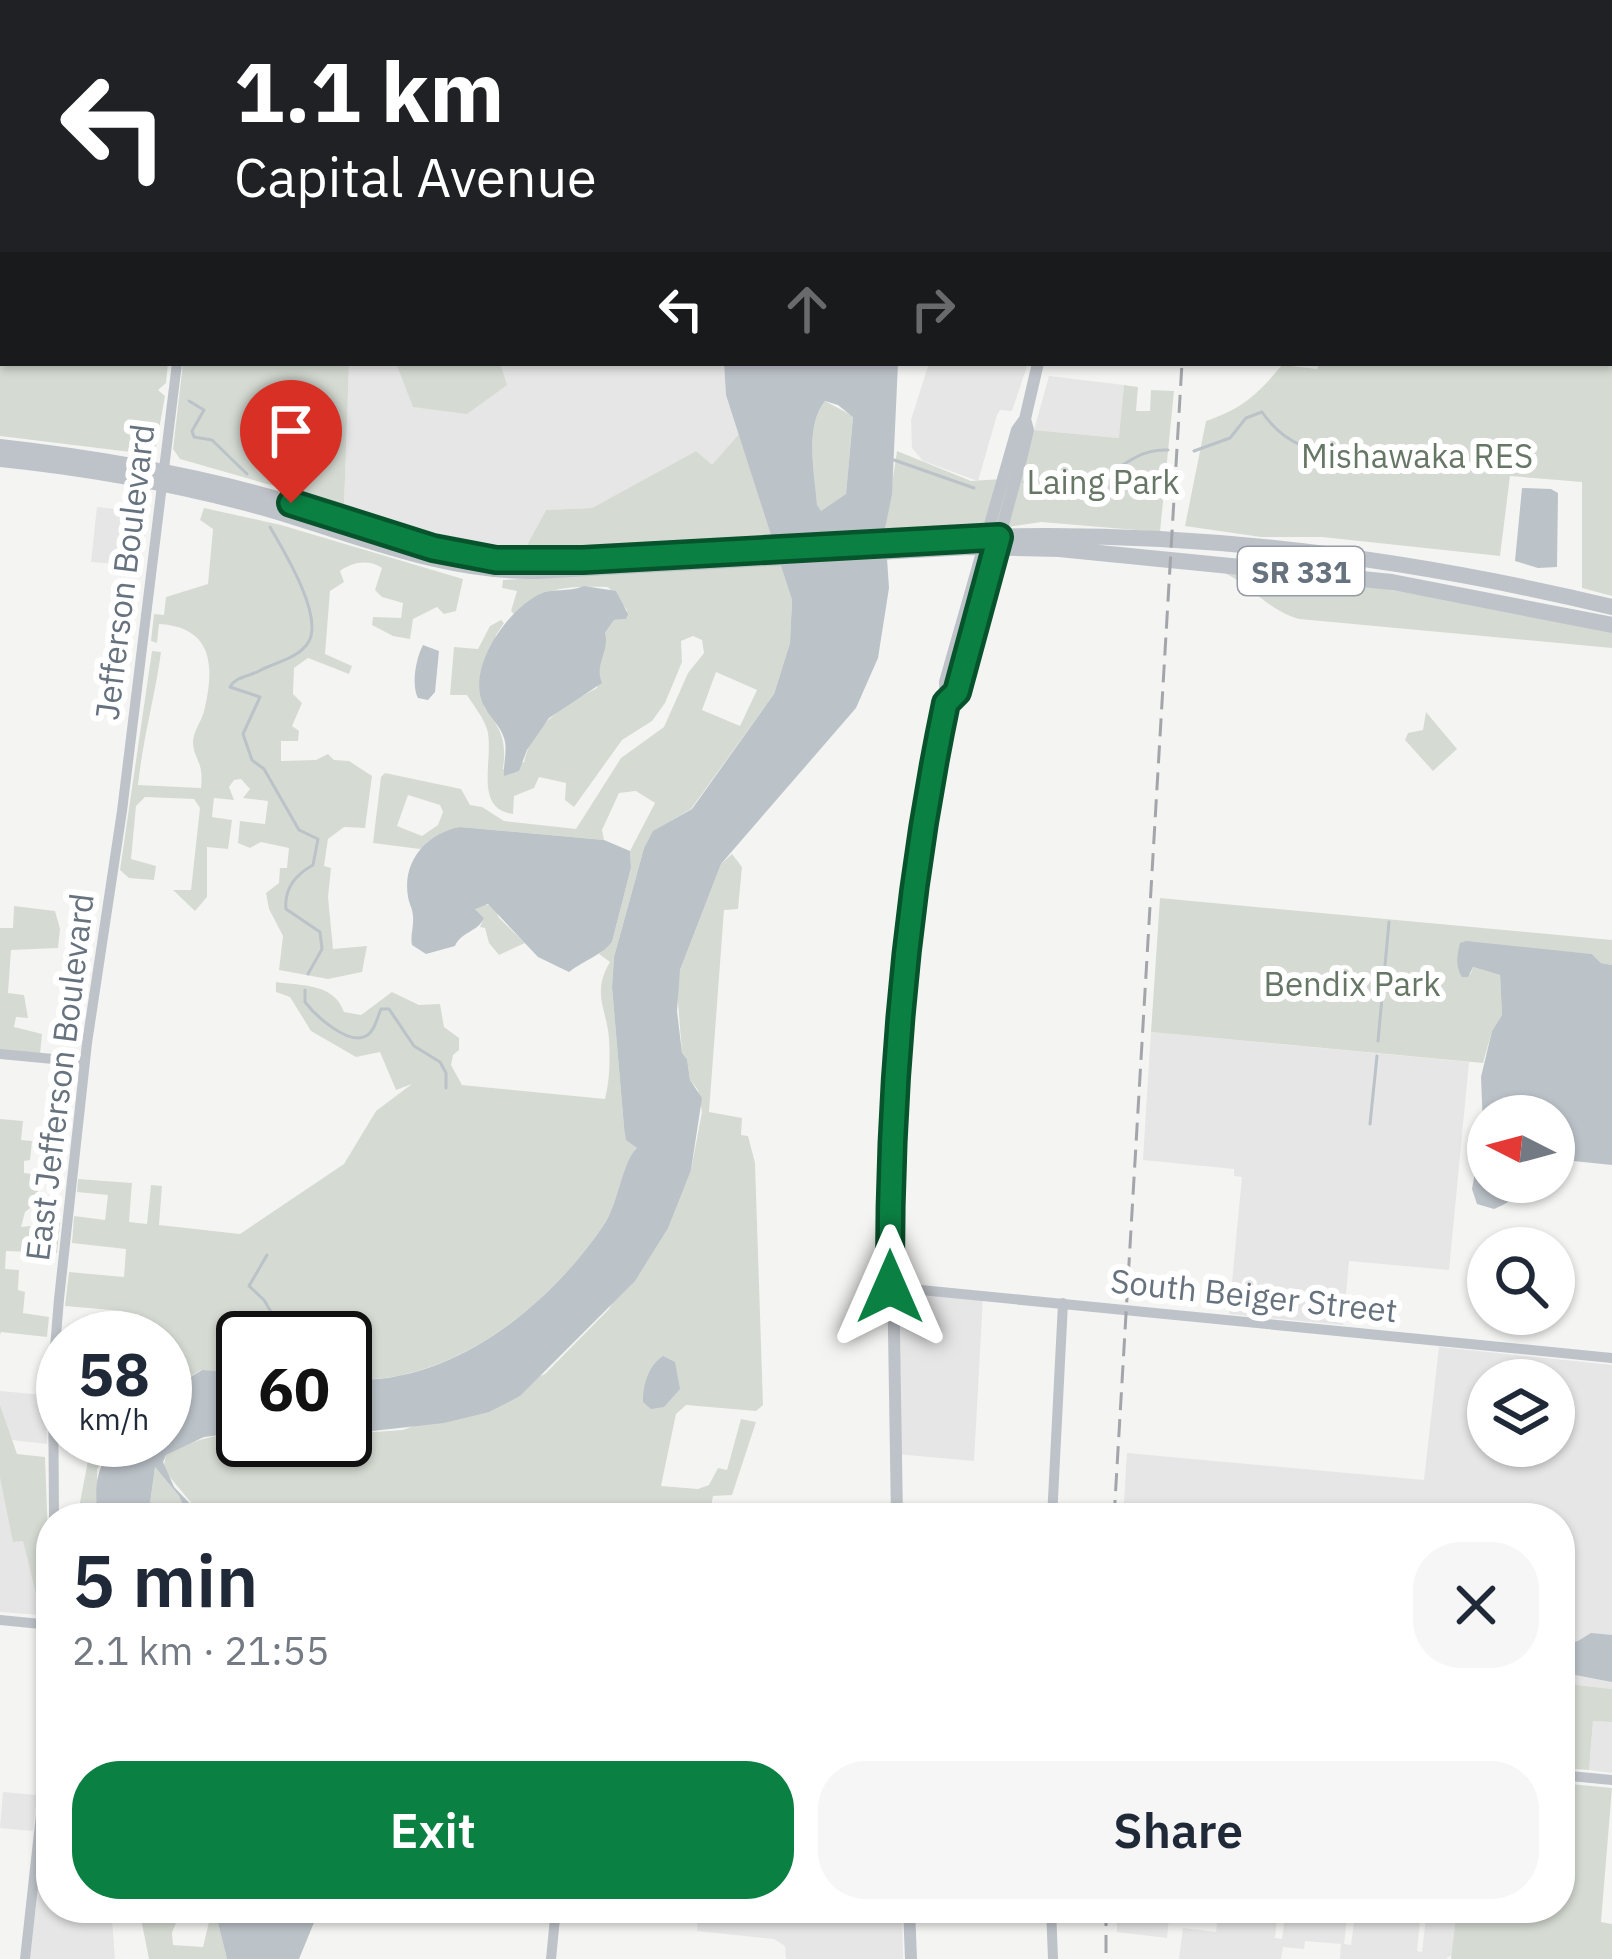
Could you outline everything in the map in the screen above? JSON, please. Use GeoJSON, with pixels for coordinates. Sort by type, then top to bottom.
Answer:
{"type":"FeatureCollection","features":[{"type":"Feature","properties":{"kind":"highway","name":"SR 331"},"geometry":{"type":"LineString","coordinates":[[0,447],[162,478],[429,560],[479,569],[536,571],[896,545],[1136,538],[1326,556],[1467,576],[1612,607]]}},
{"type":"Feature","properties":{"kind":"highway","name":"SR 331"},"geometry":{"type":"LineString","coordinates":[[0,459],[162,478]]}},
{"type":"Feature","properties":{"kind":"highway","name":"SR 331"},"geometry":{"type":"LineString","coordinates":[[992,542],[1328,574],[1467,594],[1612,625]]}},
{"type":"Feature","properties":{"kind":"main road"},"geometry":{"type":"LineString","coordinates":[[897,1503],[891,1145],[918,866],[946,703],[945,682],[1028,430],[1025,419],[1037,366]]}},
{"type":"Feature","properties":{"kind":"main road"},"geometry":{"type":"LineString","coordinates":[[910,1923],[911,1959]]}},
{"type":"Feature","properties":{"kind":"street","name":"Jefferson Boulevard"},"geometry":{"type":"LineString","coordinates":[[125,787],[177,366]]}},
{"type":"Feature","properties":{"kind":"street","name":"East Jefferson Boulevard"},"geometry":{"type":"LineString","coordinates":[[55,1503],[54,1359],[85,1062],[125,787]]}},
{"type":"Feature","properties":{"kind":"street"},"geometry":{"type":"LineString","coordinates":[[0,1054],[85,1062]]}},
{"type":"Feature","properties":{"kind":"street","name":"South Beiger Street"},"geometry":{"type":"LineString","coordinates":[[890,1287],[1612,1358]]}},
{"type":"Feature","properties":{"kind":"street"},"geometry":{"type":"LineString","coordinates":[[1053,1503],[1063,1304]]}},
{"type":"Feature","properties":{"kind":"street"},"geometry":{"type":"LineString","coordinates":[[0,1620],[36,1623]]}},
{"type":"Feature","properties":{"kind":"street"},"geometry":{"type":"LineString","coordinates":[[1575,1776],[1612,1780]]}},
{"type":"Feature","properties":{"kind":"street"},"geometry":{"type":"LineString","coordinates":[[25,1959],[36,1860]]}},
{"type":"Feature","properties":{"kind":"street"},"geometry":{"type":"LineString","coordinates":[[551,1959],[555,1923]]}},
{"type":"Feature","properties":{"kind":"street"},"geometry":{"type":"LineString","coordinates":[[1052,1923],[1053,1959]]}},
{"type":"Feature","properties":{"kind":"shaded area"},"geometry":{"type":"Polygon","coordinates":[[[349,366],[724,366],[726,395],[739,434],[712,466],[696,451],[592,508],[546,510],[527,545],[489,548],[429,536],[344,506],[349,366]]]}},
{"type":"Feature","properties":{"kind":"shaded area"},"geometry":{"type":"Polygon","coordinates":[[[724,366],[898,366],[892,494],[885,529],[889,588],[878,658],[856,708],[721,864],[680,970],[677,1011],[682,1053],[690,1080],[702,1098],[691,1170],[668,1228],[635,1281],[520,1396],[489,1412],[444,1423],[372,1431],[372,1378],[422,1370],[494,1335],[556,1283],[605,1223],[637,1148],[626,1140],[612,987],[614,957],[644,848],[653,831],[692,809],[774,694],[790,643],[792,600],[726,395],[724,366]],[[825,401],[813,437],[817,505],[821,511],[846,494],[853,417],[825,401]]]}},
{"type":"Feature","properties":{"kind":"shaded area"},"geometry":{"type":"Polygon","coordinates":[[[928,366],[1027,366],[1012,411],[1000,410],[997,415],[978,481],[923,461],[912,448],[911,420],[928,366]]]}},
{"type":"Feature","properties":{"kind":"shaded area"},"geometry":{"type":"Polygon","coordinates":[[[1049,376],[1124,385],[1120,438],[1034,430],[1049,376]]]}},
{"type":"Feature","properties":{"kind":"shaded area"},"geometry":{"type":"Polygon","coordinates":[[[1522,488],[1558,493],[1557,567],[1538,568],[1515,561],[1522,488]]]}},
{"type":"Feature","properties":{"kind":"shaded area"},"geometry":{"type":"Polygon","coordinates":[[[97,507],[148,513],[141,566],[91,562],[97,507]]]}},
{"type":"Feature","properties":{"kind":"shaded area"},"geometry":{"type":"Polygon","coordinates":[[[584,586],[616,591],[628,614],[626,619],[614,620],[605,633],[602,683],[549,718],[519,771],[504,776],[504,738],[480,691],[485,659],[502,627],[526,603],[544,593],[584,586]]]}},
{"type":"Feature","properties":{"kind":"shaded area"},"geometry":{"type":"Polygon","coordinates":[[[423,645],[439,651],[435,692],[428,700],[418,698],[415,686],[423,645]]]}},
{"type":"Feature","properties":{"kind":"shaded area"},"geometry":{"type":"Polygon","coordinates":[[[460,827],[604,840],[630,851],[631,868],[612,942],[569,972],[538,957],[488,904],[475,909],[484,918],[455,946],[426,954],[412,945],[407,884],[413,861],[427,843],[460,827]]]}},
{"type":"Feature","properties":{"kind":"shaded area"},"geometry":{"type":"Polygon","coordinates":[[[1460,943],[1592,954],[1612,965],[1612,1165],[1575,1161],[1575,1095],[1482,1095],[1492,1031],[1502,1015],[1500,975],[1473,967],[1468,977],[1462,977],[1457,956],[1460,943]]]}},
{"type":"Feature","properties":{"kind":"shaded area"},"geometry":{"type":"Polygon","coordinates":[[[1151,1032],[1469,1062],[1449,1270],[1349,1261],[1343,1325],[1229,1314],[1242,1177],[1234,1176],[1234,1169],[1143,1160],[1151,1032]]]}},
{"type":"Feature","properties":{"kind":"shaded area"},"geometry":{"type":"Polygon","coordinates":[[[1477,1203],[1506,1203],[1494,1209],[1477,1203]]]}},
{"type":"Feature","properties":{"kind":"shaded area"},"geometry":{"type":"Polygon","coordinates":[[[890,1287],[983,1296],[974,1461],[896,1454],[890,1287]]]}},
{"type":"Feature","properties":{"kind":"shaded area"},"geometry":{"type":"Polygon","coordinates":[[[1439,1347],[1554,1359],[1467,1359],[1467,1467],[1575,1467],[1575,1361],[1612,1365],[1612,1689],[1575,1685],[1575,1503],[1124,1503],[1127,1453],[1424,1480],[1439,1347]]]}},
{"type":"Feature","properties":{"kind":"shaded area"},"geometry":{"type":"Polygon","coordinates":[[[663,1356],[675,1362],[680,1389],[664,1407],[651,1409],[643,1402],[645,1383],[663,1356]]]}},
{"type":"Feature","properties":{"kind":"shaded area"},"geometry":{"type":"Polygon","coordinates":[[[202,1370],[216,1371],[216,1435],[192,1443],[192,1376],[202,1370]]]}},
{"type":"Feature","properties":{"kind":"shaded area"},"geometry":{"type":"Polygon","coordinates":[[[0,1391],[36,1394],[36,1443],[12,1440],[0,1391]]]}},
{"type":"Feature","properties":{"kind":"shaded area"},"geometry":{"type":"Polygon","coordinates":[[[101,1467],[155,1467],[150,1503],[97,1503],[101,1467]]]}},
{"type":"Feature","properties":{"kind":"shaded area"},"geometry":{"type":"Polygon","coordinates":[[[155,1467],[165,1467],[174,1487],[189,1503],[182,1503],[155,1467]]]}},
{"type":"Feature","properties":{"kind":"shaded area"},"geometry":{"type":"Polygon","coordinates":[[[0,1478],[14,1542],[23,1540],[36,1615],[0,1612],[0,1478]]]}},
{"type":"Feature","properties":{"kind":"shaded area"},"geometry":{"type":"Polygon","coordinates":[[[1591,1633],[1612,1635],[1612,1682],[1575,1675],[1578,1641],[1591,1633]]]}},
{"type":"Feature","properties":{"kind":"shaded area"},"geometry":{"type":"Polygon","coordinates":[[[1593,1721],[1612,1722],[1612,1773],[1589,1770],[1593,1721]]]}},
{"type":"Feature","properties":{"kind":"shaded area"},"geometry":{"type":"Polygon","coordinates":[[[3,1792],[36,1795],[33,1831],[0,1828],[3,1792]]]}},
{"type":"Feature","properties":{"kind":"shaded area"},"geometry":{"type":"Polygon","coordinates":[[[36,1906],[36,1923],[112,1923],[115,1959],[30,1959],[36,1906]]]}},
{"type":"Feature","properties":{"kind":"shaded area"},"geometry":{"type":"Polygon","coordinates":[[[218,1923],[314,1923],[299,1959],[227,1959],[218,1923]]]}},
{"type":"Feature","properties":{"kind":"shaded area"},"geometry":{"type":"Polygon","coordinates":[[[698,1923],[902,1923],[903,1959],[786,1959],[785,1946],[774,1939],[697,1931],[698,1923]]]}},
{"type":"Feature","properties":{"kind":"shaded area"},"geometry":{"type":"Polygon","coordinates":[[[1117,1923],[1168,1923],[1167,1938],[1117,1932],[1117,1923]]]}},
{"type":"Feature","properties":{"kind":"shaded area"},"geometry":{"type":"Polygon","coordinates":[[[1217,1923],[1276,1923],[1275,1938],[1282,1939],[1284,1923],[1346,1923],[1344,1944],[1351,1945],[1354,1923],[1420,1923],[1417,1951],[1422,1952],[1425,1923],[1455,1923],[1452,1955],[1446,1959],[1340,1959],[1341,1944],[1305,1941],[1304,1949],[1283,1947],[1281,1959],[1179,1959],[1183,1928],[1216,1932],[1217,1923]]]}},
{"type":"Feature","properties":{"kind":"green space"},"geometry":{"type":"Polygon","coordinates":[[[0,366],[168,366],[166,383],[158,390],[165,396],[156,446],[147,454],[0,436],[0,366]]]}},
{"type":"Feature","properties":{"kind":"green space"},"geometry":{"type":"Polygon","coordinates":[[[183,366],[349,366],[344,506],[180,459],[173,449],[183,366]]]}},
{"type":"Feature","properties":{"kind":"green space"},"geometry":{"type":"Polygon","coordinates":[[[397,366],[501,366],[507,385],[467,414],[413,407],[397,366]]]}},
{"type":"Feature","properties":{"kind":"green space","name":"Mishawaka RES"},"geometry":{"type":"Polygon","coordinates":[[[1281,366],[1612,366],[1612,596],[1582,588],[1582,482],[1510,476],[1500,556],[1322,537],[1261,537],[1185,526],[1206,421],[1248,399],[1281,366]]]}},
{"type":"Feature","properties":{"kind":"green space","name":"Laing Park"},"geometry":{"type":"Polygon","coordinates":[[[1124,385],[1138,387],[1136,411],[1150,411],[1151,390],[1174,391],[1160,532],[1041,522],[973,532],[884,536],[897,451],[971,481],[1020,478],[1034,430],[1119,438],[1124,385]]]}},
{"type":"Feature","properties":{"kind":"green space"},"geometry":{"type":"Polygon","coordinates":[[[825,401],[853,416],[846,495],[821,511],[813,437],[825,401]]]}},
{"type":"Feature","properties":{"kind":"green space"},"geometry":{"type":"Polygon","coordinates":[[[739,434],[775,544],[565,553],[527,545],[546,510],[592,508],[696,451],[712,465],[739,434]]]}},
{"type":"Feature","properties":{"kind":"green space"},"geometry":{"type":"Polygon","coordinates":[[[204,508],[281,525],[463,579],[456,611],[444,614],[437,607],[413,619],[410,639],[372,625],[373,617],[401,618],[403,603],[375,590],[382,568],[366,563],[345,568],[340,571],[344,582],[330,591],[325,654],[352,666],[349,674],[308,658],[294,668],[293,694],[302,703],[292,726],[299,731],[298,741],[281,741],[281,761],[316,760],[328,754],[372,776],[365,828],[344,827],[328,839],[324,866],[331,868],[328,897],[333,949],[367,946],[362,972],[328,979],[279,970],[283,936],[266,893],[279,883],[280,868],[287,868],[289,848],[261,842],[250,848],[238,843],[240,821],[265,824],[268,801],[243,798],[250,789],[241,779],[229,787],[234,800],[214,798],[212,817],[232,820],[228,849],[207,847],[207,897],[195,911],[173,890],[191,890],[200,808],[194,799],[145,797],[136,806],[131,859],[156,866],[154,880],[129,878],[120,870],[152,651],[161,652],[138,785],[201,788],[193,743],[208,691],[205,650],[190,632],[159,624],[157,643],[151,641],[154,614],[164,615],[166,597],[208,584],[213,529],[200,520],[204,508]]]}},
{"type":"Feature","properties":{"kind":"green space"},"geometry":{"type":"Polygon","coordinates":[[[781,565],[792,600],[790,643],[774,694],[691,809],[654,831],[644,848],[614,957],[612,987],[624,1127],[637,1148],[610,1214],[583,1253],[527,1310],[459,1355],[422,1370],[372,1378],[372,1311],[216,1311],[216,1371],[201,1370],[192,1376],[192,1311],[65,1306],[69,1272],[124,1277],[126,1249],[72,1243],[74,1216],[105,1220],[108,1195],[77,1192],[78,1179],[132,1183],[129,1222],[147,1224],[151,1185],[162,1186],[159,1225],[240,1234],[344,1164],[376,1111],[412,1084],[396,1090],[380,1052],[356,1057],[311,1031],[290,997],[276,992],[276,982],[325,991],[344,1012],[361,1015],[392,992],[419,1005],[440,1004],[444,1027],[459,1038],[451,1065],[462,1085],[605,1099],[609,1046],[601,993],[610,962],[599,954],[612,942],[631,868],[630,851],[655,803],[636,791],[619,793],[602,830],[604,840],[460,827],[420,849],[373,843],[381,777],[385,773],[461,789],[470,805],[504,821],[576,829],[621,758],[664,727],[688,673],[704,653],[702,640],[693,636],[681,641],[682,662],[665,703],[652,721],[622,740],[574,807],[565,800],[566,783],[539,777],[534,788],[514,796],[513,814],[500,810],[489,792],[489,740],[483,720],[467,695],[450,695],[454,647],[478,649],[490,626],[504,623],[496,635],[484,707],[501,736],[503,769],[524,762],[543,726],[597,688],[605,633],[614,620],[626,619],[627,610],[608,587],[582,587],[545,593],[516,616],[511,611],[517,591],[502,588],[503,580],[781,565]],[[716,672],[702,710],[740,726],[757,690],[716,672]],[[408,795],[397,826],[422,836],[438,825],[443,812],[440,805],[408,795]]]}},
{"type":"Feature","properties":{"kind":"green space"},"geometry":{"type":"Polygon","coordinates":[[[1218,570],[1311,576],[1612,629],[1612,648],[1299,619],[1218,570]]]}},
{"type":"Feature","properties":{"kind":"green space"},"geometry":{"type":"Polygon","coordinates":[[[1426,712],[1457,749],[1433,771],[1405,740],[1408,733],[1423,730],[1426,712]]]}},
{"type":"Feature","properties":{"kind":"green space"},"geometry":{"type":"Polygon","coordinates":[[[732,854],[742,867],[738,909],[724,910],[709,1112],[742,1118],[741,1135],[748,1136],[755,1163],[763,1405],[756,1411],[686,1405],[676,1414],[661,1486],[698,1489],[709,1485],[718,1468],[727,1470],[741,1419],[756,1422],[732,1495],[713,1496],[712,1503],[191,1503],[163,1469],[192,1467],[192,1443],[216,1437],[216,1467],[372,1467],[372,1432],[403,1430],[545,1374],[609,1309],[691,1170],[702,1112],[682,1053],[680,970],[721,864],[732,854]]]}},
{"type":"Feature","properties":{"kind":"green space","name":"Bendix Park"},"geometry":{"type":"Polygon","coordinates":[[[1160,898],[1612,940],[1612,965],[1592,954],[1460,943],[1470,975],[1473,967],[1500,975],[1502,1015],[1483,1063],[1151,1032],[1160,898]]]}},
{"type":"Feature","properties":{"kind":"green space"},"geometry":{"type":"Polygon","coordinates":[[[493,905],[499,918],[525,943],[499,955],[480,927],[484,918],[475,909],[493,905]]]}},
{"type":"Feature","properties":{"kind":"green space"},"geometry":{"type":"Polygon","coordinates":[[[14,906],[55,911],[60,929],[58,948],[11,950],[8,993],[24,995],[28,1018],[16,1017],[14,1027],[42,1034],[40,1054],[0,1050],[0,928],[13,928],[14,906]]]}},
{"type":"Feature","properties":{"kind":"green space"},"geometry":{"type":"Polygon","coordinates":[[[0,1119],[23,1121],[21,1140],[32,1141],[24,1173],[40,1175],[38,1202],[25,1212],[21,1227],[60,1223],[57,1253],[6,1251],[5,1269],[19,1270],[18,1290],[25,1292],[23,1313],[36,1315],[36,1336],[0,1335],[0,1119]]]}},
{"type":"Feature","properties":{"kind":"green space"},"geometry":{"type":"Polygon","coordinates":[[[0,1405],[17,1454],[36,1456],[36,1467],[45,1467],[47,1503],[36,1503],[36,1594],[23,1541],[13,1542],[0,1478],[0,1405]]]}},
{"type":"Feature","properties":{"kind":"green space"},"geometry":{"type":"Polygon","coordinates":[[[87,1467],[98,1467],[98,1503],[80,1503],[87,1467]]]}},
{"type":"Feature","properties":{"kind":"green space"},"geometry":{"type":"Polygon","coordinates":[[[155,1467],[179,1496],[182,1503],[150,1503],[155,1467]]]}},
{"type":"Feature","properties":{"kind":"green space"},"geometry":{"type":"Polygon","coordinates":[[[1575,1685],[1612,1689],[1612,1722],[1593,1721],[1589,1770],[1575,1769],[1575,1685]]]}},
{"type":"Feature","properties":{"kind":"green space"},"geometry":{"type":"Polygon","coordinates":[[[1575,1784],[1612,1788],[1601,1922],[1612,1924],[1612,1959],[1451,1959],[1455,1923],[1575,1923],[1575,1784]]]}},
{"type":"Feature","properties":{"kind":"green space"},"geometry":{"type":"Polygon","coordinates":[[[142,1923],[176,1923],[173,1945],[203,1947],[209,1923],[218,1923],[227,1959],[149,1959],[142,1923]]]}},
{"type":"Feature","properties":{"kind":"waterway"},"geometry":{"type":"LineString","coordinates":[[189,401],[204,410],[192,431],[194,437],[212,440],[247,474]]}},
{"type":"Feature","properties":{"kind":"waterway"},"geometry":{"type":"LineString","coordinates":[[1194,451],[1230,438],[1246,418],[1262,412],[1280,432],[1301,445],[1339,452],[1353,452],[1357,446]]}},
{"type":"Feature","properties":{"kind":"waterway"},"geometry":{"type":"LineString","coordinates":[[1024,482],[1096,477],[1142,455],[1168,450]]}},
{"type":"Feature","properties":{"kind":"waterway"},"geometry":{"type":"LineString","coordinates":[[894,460],[974,488]]}},
{"type":"Feature","properties":{"kind":"waterway"},"geometry":{"type":"LineString","coordinates":[[270,527],[307,600],[312,630],[300,652],[230,687],[260,697],[243,734],[252,760],[264,769],[299,830],[318,839],[313,865],[292,883],[286,902],[286,909],[320,932],[322,949],[308,974]]}},
{"type":"Feature","properties":{"kind":"waterway"},"geometry":{"type":"LineString","coordinates":[[1378,1041],[1389,922]]}},
{"type":"Feature","properties":{"kind":"waterway"},"geometry":{"type":"LineString","coordinates":[[305,990],[310,1008],[350,1037],[366,1036],[381,1009],[389,1009],[414,1046],[440,1062],[446,1088]]}},
{"type":"Feature","properties":{"kind":"waterway"},"geometry":{"type":"LineString","coordinates":[[1370,1124],[1377,1056]]}},
{"type":"Feature","properties":{"kind":"waterway"},"geometry":{"type":"LineString","coordinates":[[267,1255],[249,1286],[271,1311]]}},
{"type":"Feature","properties":{"kind":"railway"},"geometry":{"type":"LineString","coordinates":[[1115,1503],[1182,366]]}},
{"type":"Feature","properties":{"kind":"railway"},"geometry":{"type":"LineString","coordinates":[[1106,1923],[1106,1959]]}},
{"type":"Feature","properties":{"kind":"route"},"geometry":{"type":"LineString","coordinates":[[291,503],[433,548],[496,560],[583,560],[999,537],[957,692],[946,703],[920,854],[891,1145],[890,1287]]}}]}
